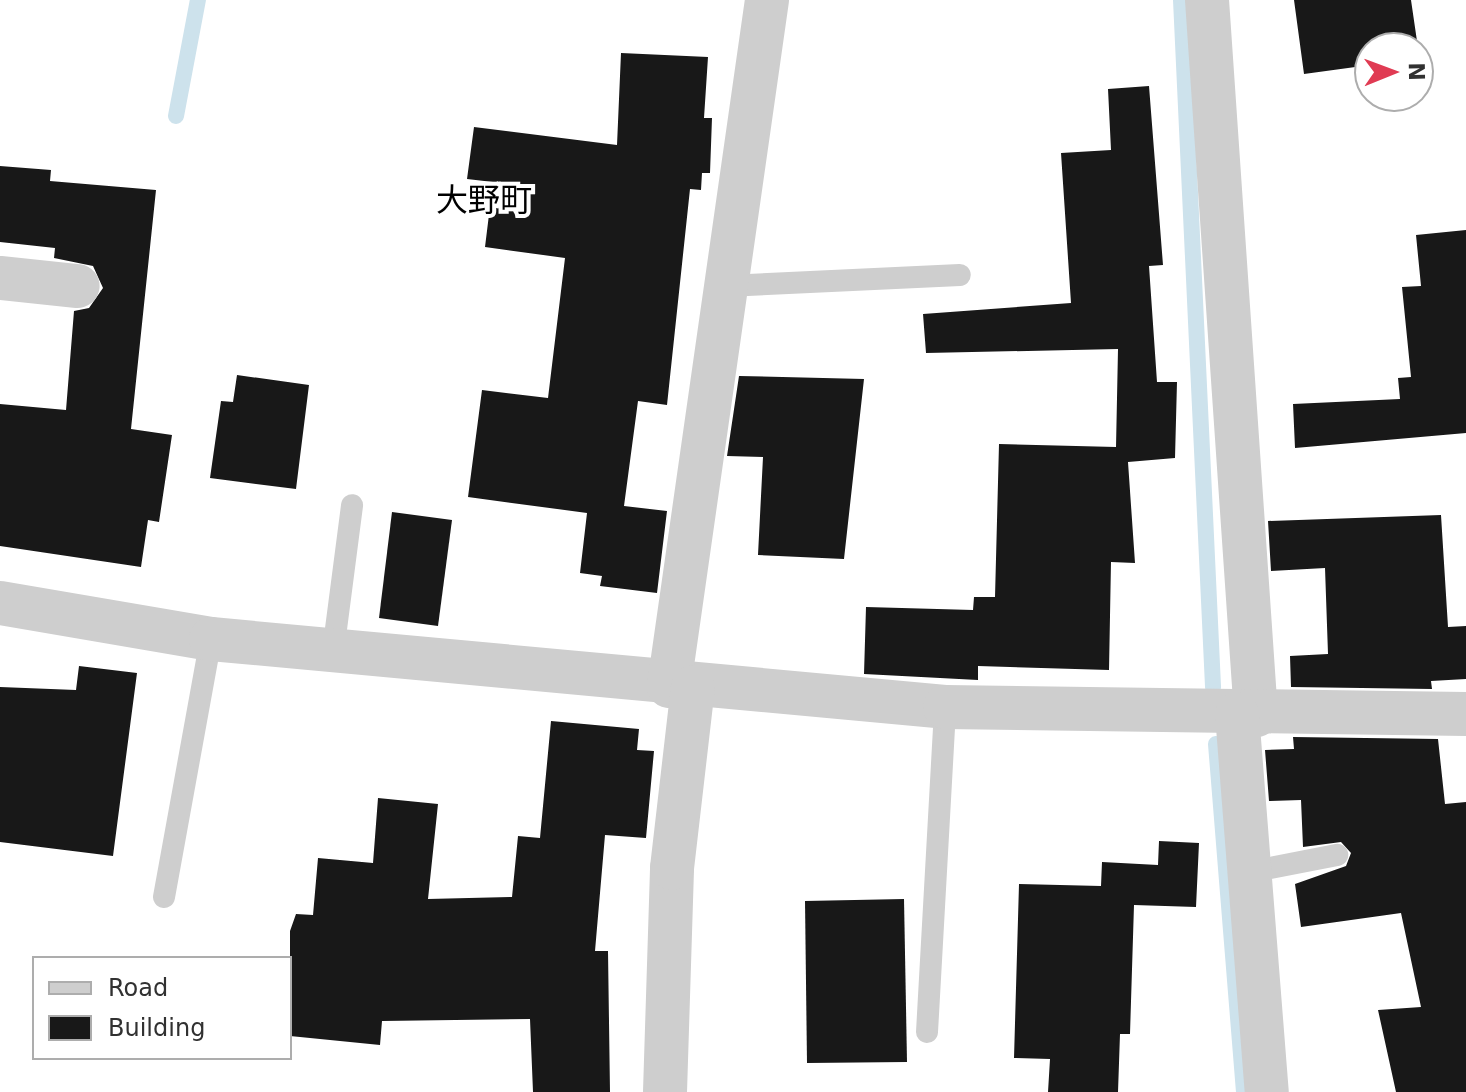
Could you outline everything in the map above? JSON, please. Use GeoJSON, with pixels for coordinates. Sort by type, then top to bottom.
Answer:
{"type":"FeatureCollection","features":[{"type":"Feature","properties":{"kind":"street"},"geometry":{"type":"LineString","coordinates":[[665,1092],[681,686],[726,286],[767,0]]}},
{"type":"Feature","properties":{"kind":"street"},"geometry":{"type":"LineString","coordinates":[[1207,0],[1246,714],[1250,872],[1267,1092]]}},
{"type":"Feature","properties":{"kind":"street"},"geometry":{"type":"LineString","coordinates":[[0,278],[78,286]]}},
{"type":"Feature","properties":{"kind":"street"},"geometry":{"type":"LineString","coordinates":[[0,603],[211,639],[681,686],[945,707],[1463,722]]}},
{"type":"Feature","properties":{"kind":"lane"},"geometry":{"type":"LineString","coordinates":[[726,286],[960,275]]}},
{"type":"Feature","properties":{"kind":"lane"},"geometry":{"type":"LineString","coordinates":[[333,652],[352,505]]}},
{"type":"Feature","properties":{"kind":"lane"},"geometry":{"type":"LineString","coordinates":[[164,897],[211,639]]}},
{"type":"Feature","properties":{"kind":"lane"},"geometry":{"type":"LineString","coordinates":[[927,1032],[945,707]]}},
{"type":"Feature","properties":{"kind":"lane"},"geometry":{"type":"LineString","coordinates":[[1250,872],[1337,855]]}},
{"type":"Feature","properties":{"kind":"building"},"geometry":{"type":"Polygon","coordinates":[[[1294,0],[1411,0],[1416,32],[1354,32],[1354,67],[1304,74],[1294,0]]]}},
{"type":"Feature","properties":{"kind":"building"},"geometry":{"type":"Polygon","coordinates":[[[621,53],[708,57],[704,118],[712,118],[710,173],[702,173],[701,190],[690,189],[667,405],[638,401],[624,506],[667,511],[657,593],[600,586],[602,576],[580,573],[587,513],[468,497],[482,390],[548,398],[565,258],[485,247],[493,182],[467,179],[474,127],[617,145],[621,53]]]}},
{"type":"Feature","properties":{"kind":"building"},"geometry":{"type":"Polygon","coordinates":[[[1149,86],[1163,265],[1149,266],[1157,382],[1177,382],[1175,458],[1128,462],[1135,563],[1111,562],[1109,670],[978,666],[978,680],[864,674],[866,607],[973,610],[974,597],[995,597],[999,444],[1116,447],[1118,349],[926,353],[923,314],[1071,303],[1061,153],[1111,150],[1108,89],[1149,86]]]}},
{"type":"Feature","properties":{"kind":"building"},"geometry":{"type":"Polygon","coordinates":[[[0,166],[51,170],[50,181],[156,190],[131,429],[172,435],[159,522],[148,520],[141,567],[0,546],[0,404],[66,410],[74,311],[89,308],[103,288],[93,266],[54,258],[55,248],[0,242],[0,166]]]}},
{"type":"Feature","properties":{"kind":"building"},"geometry":{"type":"Polygon","coordinates":[[[1466,230],[1466,433],[1295,448],[1293,404],[1400,399],[1398,378],[1411,377],[1402,287],[1421,286],[1416,235],[1466,230]]]}},
{"type":"Feature","properties":{"kind":"building"},"geometry":{"type":"Polygon","coordinates":[[[237,375],[309,385],[296,489],[210,478],[221,401],[233,402],[237,375]]]}},
{"type":"Feature","properties":{"kind":"building"},"geometry":{"type":"Polygon","coordinates":[[[739,376],[864,379],[844,559],[758,555],[763,457],[727,456],[739,376]]]}},
{"type":"Feature","properties":{"kind":"building"},"geometry":{"type":"Polygon","coordinates":[[[392,512],[452,520],[438,626],[379,618],[392,512]]]}},
{"type":"Feature","properties":{"kind":"building"},"geometry":{"type":"Polygon","coordinates":[[[1441,515],[1448,627],[1466,626],[1466,679],[1431,681],[1432,689],[1291,687],[1290,656],[1328,654],[1325,568],[1271,571],[1268,521],[1441,515]]]}},
{"type":"Feature","properties":{"kind":"building"},"geometry":{"type":"Polygon","coordinates":[[[79,666],[137,673],[113,856],[0,842],[0,687],[76,690],[79,666]]]}},
{"type":"Feature","properties":{"kind":"building"},"geometry":{"type":"Polygon","coordinates":[[[551,721],[639,729],[637,750],[654,751],[646,838],[605,835],[595,951],[608,951],[610,1092],[533,1092],[530,1019],[382,1021],[380,1045],[292,1036],[290,931],[296,914],[313,915],[318,858],[373,863],[378,798],[438,804],[428,899],[512,897],[518,836],[540,838],[551,721]]]}},
{"type":"Feature","properties":{"kind":"building"},"geometry":{"type":"Polygon","coordinates":[[[1293,737],[1438,739],[1445,804],[1466,802],[1466,1092],[1396,1092],[1378,1010],[1421,1007],[1401,913],[1301,927],[1295,884],[1346,866],[1351,853],[1341,842],[1303,847],[1301,800],[1269,801],[1265,750],[1294,749],[1293,737]]]}},
{"type":"Feature","properties":{"kind":"building"},"geometry":{"type":"Polygon","coordinates":[[[1159,841],[1199,843],[1196,907],[1134,905],[1130,1034],[1120,1034],[1118,1092],[1048,1092],[1050,1059],[1014,1058],[1019,884],[1101,886],[1102,862],[1158,865],[1159,841]]]}},
{"type":"Feature","properties":{"kind":"building"},"geometry":{"type":"Polygon","coordinates":[[[904,899],[907,1062],[807,1063],[805,901],[904,899]]]}},
{"type":"Feature","properties":{"kind":"waterway"},"geometry":{"type":"LineString","coordinates":[[176,116],[198,0]]}},
{"type":"Feature","properties":{"kind":"waterway"},"geometry":{"type":"LineString","coordinates":[[1181,0],[1213,687]]}},
{"type":"Feature","properties":{"kind":"waterway"},"geometry":{"type":"LineString","coordinates":[[1216,744],[1244,1092]]}},
{"type":"Feature","properties":{"kind":"district","name":"大野町"},"geometry":{"type":"Point","coordinates":[484,200]}}]}
